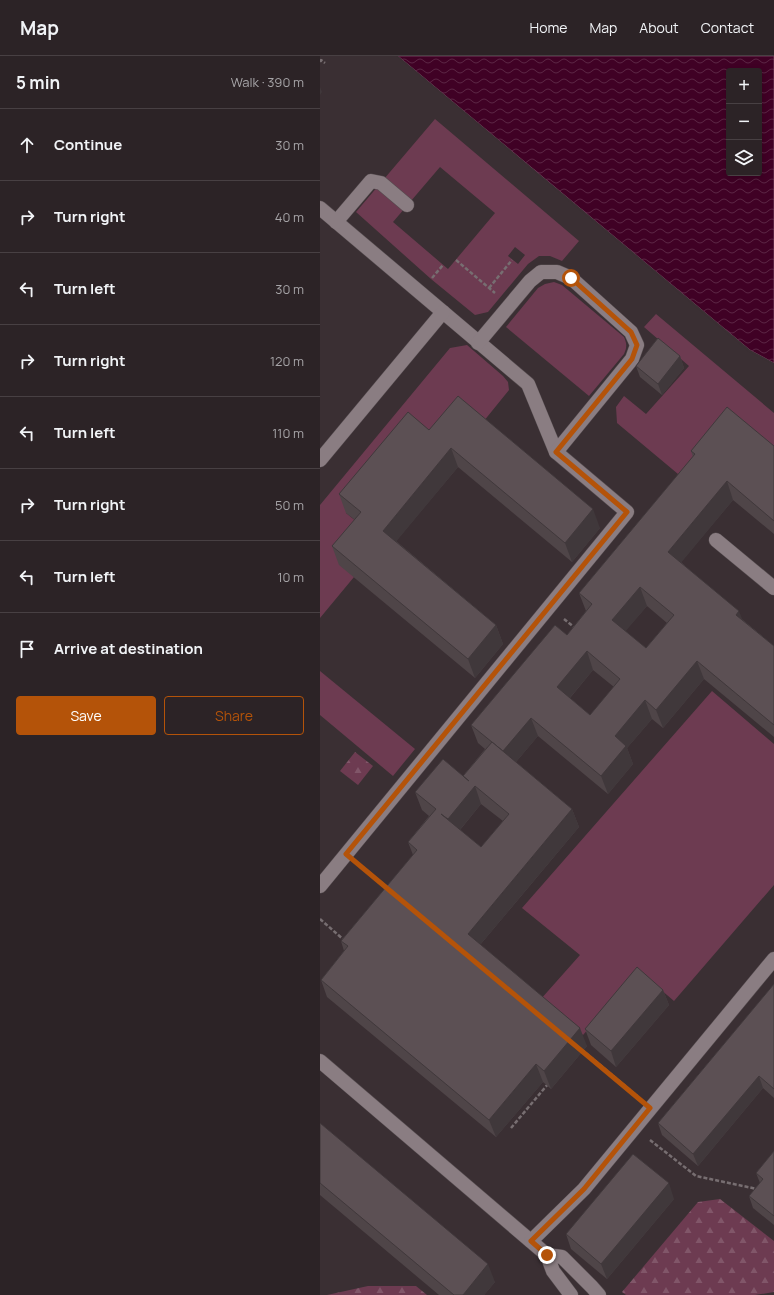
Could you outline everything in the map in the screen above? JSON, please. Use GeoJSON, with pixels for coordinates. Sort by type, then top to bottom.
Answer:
{"type":"FeatureCollection","features":[{"type":"Feature","properties":{"kind":"lane"},"geometry":{"type":"LineString","coordinates":[[336,222],[372,181],[380,183],[407,205]]}},
{"type":"Feature","properties":{"kind":"lane"},"geometry":{"type":"LineString","coordinates":[[320,208],[528,384],[556,452],[627,512],[320,886]]}},
{"type":"Feature","properties":{"kind":"lane"},"geometry":{"type":"LineString","coordinates":[[478,343],[530,281],[541,272],[557,272],[571,278],[631,332],[637,345],[632,359],[556,452]]}},
{"type":"Feature","properties":{"kind":"lane"},"geometry":{"type":"LineString","coordinates":[[320,460],[443,312]]}},
{"type":"Feature","properties":{"kind":"lane"},"geometry":{"type":"LineString","coordinates":[[716,540],[774,588]]}},
{"type":"Feature","properties":{"kind":"lane"},"geometry":{"type":"LineString","coordinates":[[531,1241],[584,1189],[774,959]]}},
{"type":"Feature","properties":{"kind":"lane"},"geometry":{"type":"LineString","coordinates":[[320,1061],[547,1255],[553,1271],[571,1295]]}},
{"type":"Feature","properties":{"kind":"lane"},"geometry":{"type":"LineString","coordinates":[[547,1255],[562,1257],[599,1295]]}},
{"type":"Feature","properties":{"kind":"path"},"geometry":{"type":"LineString","coordinates":[[320,62],[321,60],[325,63]]}},
{"type":"Feature","properties":{"kind":"path"},"geometry":{"type":"LineString","coordinates":[[456,260],[509,305]]}},
{"type":"Feature","properties":{"kind":"path"},"geometry":{"type":"LineString","coordinates":[[489,288],[512,260]]}},
{"type":"Feature","properties":{"kind":"path"},"geometry":{"type":"LineString","coordinates":[[438,271],[443,264]]}},
{"type":"Feature","properties":{"kind":"path"},"geometry":{"type":"LineString","coordinates":[[549,607],[576,629]]}},
{"type":"Feature","properties":{"kind":"path"},"geometry":{"type":"LineString","coordinates":[[346,854],[392,892]]}},
{"type":"Feature","properties":{"kind":"path"},"geometry":{"type":"LineString","coordinates":[[320,919],[349,944]]}},
{"type":"Feature","properties":{"kind":"path"},"geometry":{"type":"LineString","coordinates":[[579,1048],[650,1108]]}},
{"type":"Feature","properties":{"kind":"path"},"geometry":{"type":"LineString","coordinates":[[511,1128],[552,1080]]}},
{"type":"Feature","properties":{"kind":"path"},"geometry":{"type":"LineString","coordinates":[[634,1128],[696,1176],[760,1190]]}},
{"type":"Feature","properties":{"kind":"green space"},"geometry":{"type":"Polygon","coordinates":[[[435,119],[579,241],[562,261],[550,256],[539,256],[528,264],[488,312],[475,315],[431,279],[356,212],[435,119]],[[440,167],[393,222],[448,269],[495,213],[440,167]],[[515,247],[508,256],[518,264],[525,255],[515,247]]]}},
{"type":"Feature","properties":{"kind":"green space"},"geometry":{"type":"Polygon","coordinates":[[[554,282],[562,285],[624,337],[626,342],[624,354],[589,396],[506,327],[538,288],[545,284],[554,282]]]}},
{"type":"Feature","properties":{"kind":"green space"},"geometry":{"type":"Polygon","coordinates":[[[656,314],[774,413],[774,453],[678,474],[617,423],[616,407],[624,396],[646,414],[689,366],[644,327],[656,314]]]}},
{"type":"Feature","properties":{"kind":"green space"},"geometry":{"type":"Polygon","coordinates":[[[467,345],[503,376],[508,382],[509,390],[479,427],[346,513],[368,531],[354,577],[320,618],[320,505],[450,348],[467,345]]]}},
{"type":"Feature","properties":{"kind":"green space"},"geometry":{"type":"Polygon","coordinates":[[[320,671],[415,749],[393,776],[320,715],[320,671]]]}},
{"type":"Feature","properties":{"kind":"green space"},"geometry":{"type":"Polygon","coordinates":[[[712,691],[774,744],[774,885],[674,1001],[639,971],[583,1035],[540,1000],[580,955],[522,908],[712,691]]]}},
{"type":"Feature","properties":{"kind":"green space"},"geometry":{"type":"Polygon","coordinates":[[[355,752],[373,766],[358,785],[340,771],[355,752]]]}},
{"type":"Feature","properties":{"kind":"green space"},"geometry":{"type":"Polygon","coordinates":[[[720,1199],[774,1241],[774,1292],[755,1295],[626,1295],[622,1292],[698,1202],[720,1199]]]}},
{"type":"Feature","properties":{"kind":"green space"},"geometry":{"type":"Polygon","coordinates":[[[368,1286],[416,1286],[427,1295],[327,1295],[368,1286]]]}},
{"type":"Feature","properties":{"kind":"water"},"geometry":{"type":"Polygon","coordinates":[[[398,56],[774,56],[774,363],[750,350],[398,56]]]}},
{"type":"Feature","properties":{"kind":"pier"},"geometry":{"type":"Polygon","coordinates":[[[396,56],[398,56],[750,350],[774,363],[774,365],[749,352],[396,56]]]}},
{"type":"Feature","properties":{"kind":"building"},"geometry":{"type":"Polygon","coordinates":[[[658,338],[680,356],[658,384],[636,366],[658,338]]]}},
{"type":"Feature","properties":{"kind":"building"},"geometry":{"type":"Polygon","coordinates":[[[458,396],[593,509],[565,543],[451,448],[383,531],[496,625],[468,659],[332,546],[361,512],[339,494],[408,412],[429,430],[458,396]]]}},
{"type":"Feature","properties":{"kind":"building"},"geometry":{"type":"Polygon","coordinates":[[[727,407],[774,446],[774,521],[727,481],[668,552],[739,611],[736,615],[774,646],[774,725],[697,661],[656,710],[645,700],[615,736],[626,746],[601,776],[531,718],[503,751],[471,725],[555,625],[567,635],[592,604],[579,593],[695,454],[691,451],[727,407]],[[640,587],[612,620],[646,648],[674,615],[640,587]],[[587,651],[557,687],[590,715],[620,679],[587,651]]]}},
{"type":"Feature","properties":{"kind":"building"},"geometry":{"type":"Polygon","coordinates":[[[492,742],[572,809],[468,934],[580,1028],[544,1071],[536,1064],[489,1120],[321,980],[348,946],[341,941],[417,850],[408,842],[436,809],[415,792],[443,759],[463,776],[492,742]],[[475,786],[448,819],[441,814],[481,847],[509,814],[475,786]]]}},
{"type":"Feature","properties":{"kind":"building"},"geometry":{"type":"Polygon","coordinates":[[[637,967],[663,990],[611,1051],[585,1029],[637,967]]]}},
{"type":"Feature","properties":{"kind":"building"},"geometry":{"type":"Polygon","coordinates":[[[774,984],[774,1089],[759,1076],[693,1154],[658,1123],[774,984]]]}},
{"type":"Feature","properties":{"kind":"building"},"geometry":{"type":"Polygon","coordinates":[[[320,1123],[488,1264],[463,1295],[454,1295],[320,1183],[320,1123]]]}},
{"type":"Feature","properties":{"kind":"building"},"geometry":{"type":"Polygon","coordinates":[[[774,1151],[774,1216],[749,1196],[763,1179],[756,1173],[774,1151]]]}},
{"type":"Feature","properties":{"kind":"building"},"geometry":{"type":"Polygon","coordinates":[[[633,1154],[669,1183],[601,1264],[566,1234],[633,1154]]]}},
{"type":"Feature","properties":{"kind":"route"},"geometry":{"type":"LineString","coordinates":[[547,1255],[531,1241],[584,1189],[650,1108],[346,854],[627,512],[556,452],[632,359],[637,345],[631,332],[571,278]]}}]}
